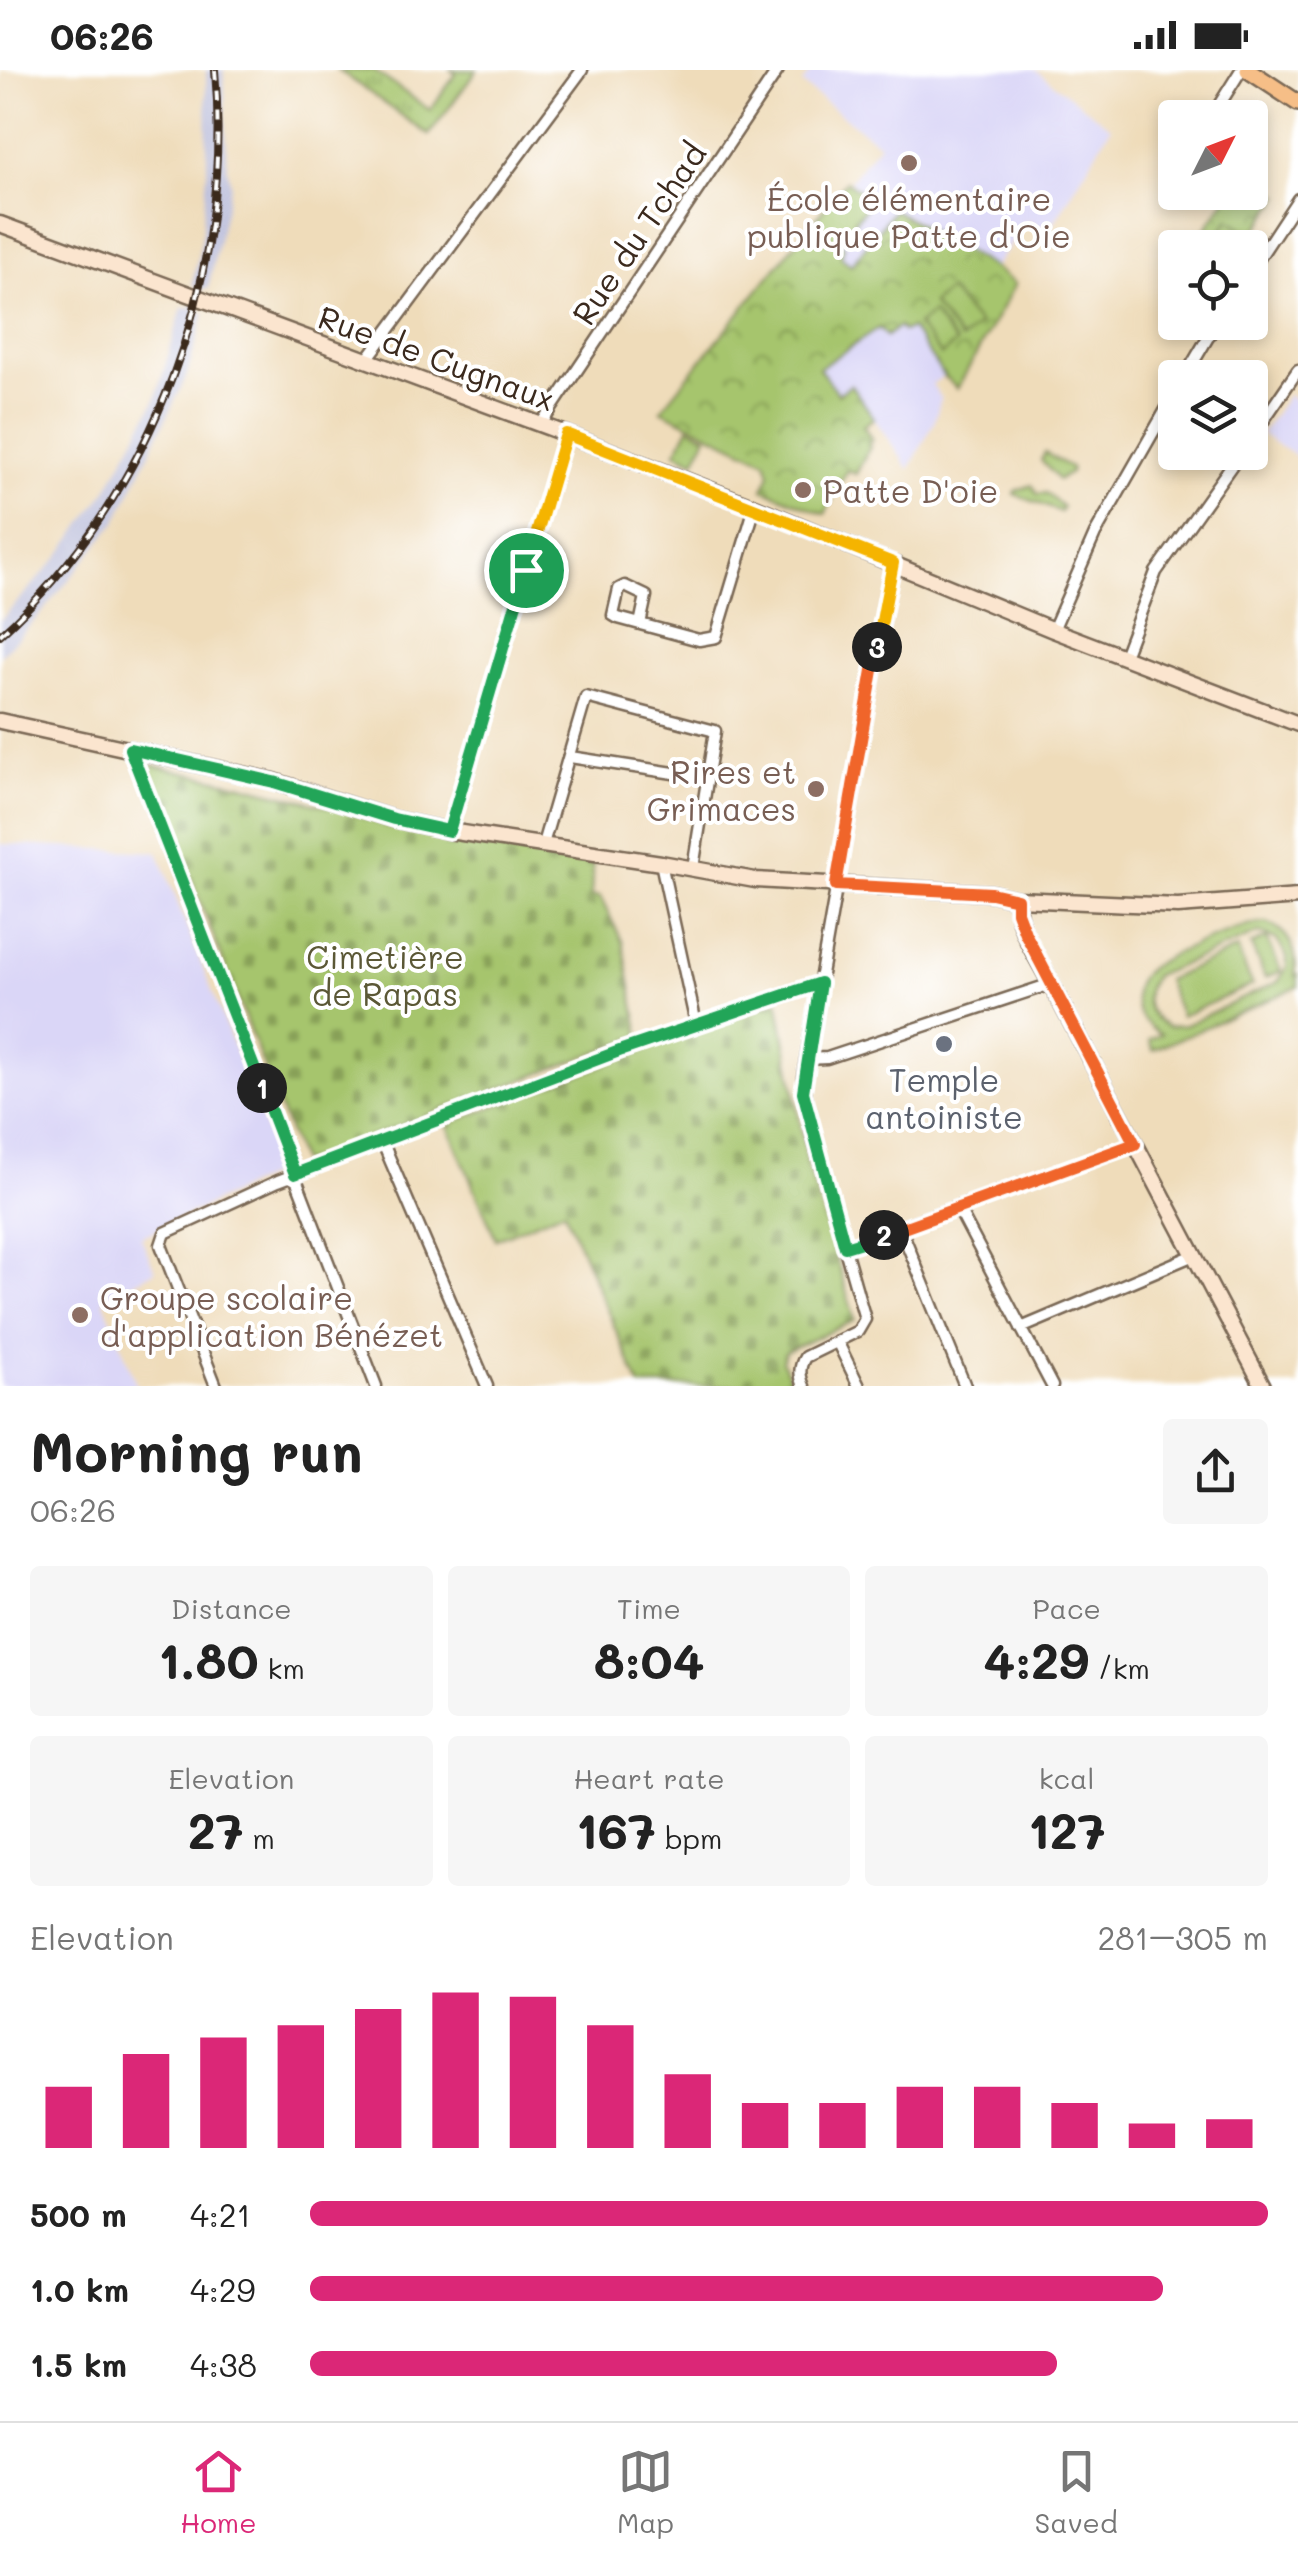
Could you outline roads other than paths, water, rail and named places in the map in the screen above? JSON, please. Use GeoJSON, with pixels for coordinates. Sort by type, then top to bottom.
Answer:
{"type":"FeatureCollection","features":[{"type":"Feature","properties":{"kind":"main road"},"geometry":{"type":"LineString","coordinates":[[1248,70],[1298,103]]}},
{"type":"Feature","properties":{"kind":"street"},"geometry":{"type":"LineString","coordinates":[[368,358],[582,70]]}},
{"type":"Feature","properties":{"kind":"street","name":"Rue du Tchad"},"geometry":{"type":"LineString","coordinates":[[541,424],[778,70]]}},
{"type":"Feature","properties":{"kind":"street"},"geometry":{"type":"LineString","coordinates":[[1222,100],[1241,70]]}},
{"type":"Feature","properties":{"kind":"street"},"geometry":{"type":"LineString","coordinates":[[1268,245],[1298,199]]}},
{"type":"Feature","properties":{"kind":"street","name":"Rue de Cugnaux"},"geometry":{"type":"LineString","coordinates":[[0,224],[541,424],[755,507],[1052,630],[1298,724]]}},
{"type":"Feature","properties":{"kind":"street"},"geometry":{"type":"LineString","coordinates":[[1268,414],[1298,370]]}},
{"type":"Feature","properties":{"kind":"street"},"geometry":{"type":"LineString","coordinates":[[1052,630],[1069,580],[1158,424]]}},
{"type":"Feature","properties":{"kind":"street"},"geometry":{"type":"LineString","coordinates":[[449,831],[566,434]]}},
{"type":"Feature","properties":{"kind":"street"},"geometry":{"type":"LineString","coordinates":[[1124,656],[1156,572],[1228,470]]}},
{"type":"Feature","properties":{"kind":"street"},"geometry":{"type":"LineString","coordinates":[[640,624],[699,640],[716,637],[755,507]]}},
{"type":"Feature","properties":{"kind":"street"},"geometry":{"type":"LineString","coordinates":[[1079,528],[1095,534]]}},
{"type":"Feature","properties":{"kind":"street"},"geometry":{"type":"LineString","coordinates":[[804,1386],[800,1364],[806,1357],[858,1332],[865,1318],[803,1092],[893,563]]}},
{"type":"Feature","properties":{"kind":"street"},"geometry":{"type":"LineString","coordinates":[[543,844],[586,697],[715,732],[693,868]]}},
{"type":"Feature","properties":{"kind":"street"},"geometry":{"type":"LineString","coordinates":[[0,721],[274,782],[394,819],[449,831],[755,880],[1178,906],[1298,897]]}},
{"type":"Feature","properties":{"kind":"street"},"geometry":{"type":"LineString","coordinates":[[130,749],[376,1386]]}},
{"type":"Feature","properties":{"kind":"street"},"geometry":{"type":"LineString","coordinates":[[570,757],[706,778]]}},
{"type":"Feature","properties":{"kind":"street"},"geometry":{"type":"LineString","coordinates":[[661,862],[696,1024]]}},
{"type":"Feature","properties":{"kind":"street"},"geometry":{"type":"LineString","coordinates":[[1017,899],[1025,933],[1257,1383]]}},
{"type":"Feature","properties":{"kind":"street"},"geometry":{"type":"LineString","coordinates":[[216,1386],[161,1245],[165,1233],[295,1174],[696,1024],[820,983]]}},
{"type":"Feature","properties":{"kind":"street"},"geometry":{"type":"LineString","coordinates":[[806,1058],[827,1058],[1051,984]]}},
{"type":"Feature","properties":{"kind":"street"},"geometry":{"type":"LineString","coordinates":[[382,1141],[487,1386]]}},
{"type":"Feature","properties":{"kind":"street"},"geometry":{"type":"LineString","coordinates":[[845,1247],[1135,1144]]}},
{"type":"Feature","properties":{"kind":"street"},"geometry":{"type":"LineString","coordinates":[[958,1208],[1052,1386]]}},
{"type":"Feature","properties":{"kind":"street"},"geometry":{"type":"LineString","coordinates":[[900,1230],[966,1386]]}},
{"type":"Feature","properties":{"kind":"street"},"geometry":{"type":"LineString","coordinates":[[1021,1328],[1194,1255]]}},
{"type":"Feature","properties":{"kind":"street"},"geometry":{"type":"LineString","coordinates":[[837,1340],[859,1386]]}},
{"type":"Feature","properties":{"kind":"railway"},"geometry":{"type":"LineString","coordinates":[[0,635],[54,579],[102,516],[141,449],[172,377],[196,303],[211,226],[217,148],[215,70]]}},
{"type":"Feature","properties":{"kind":"place","name":"École élémentaire publique Patte d'Oie"},"geometry":{"type":"Point","coordinates":[909,163]}},
{"type":"Feature","properties":{"kind":"place","name":"Patte D'oie"},"geometry":{"type":"Point","coordinates":[803,490]}},
{"type":"Feature","properties":{"kind":"place","name":"Rires et Grimaces"},"geometry":{"type":"Point","coordinates":[816,789]}},
{"type":"Feature","properties":{"kind":"place","name":"Temple antoiniste"},"geometry":{"type":"Point","coordinates":[944,1044]}},
{"type":"Feature","properties":{"kind":"place","name":"Groupe scolaire d'application Bénézet"},"geometry":{"type":"Point","coordinates":[80,1315]}},
{"type":"Feature","properties":{"kind":"park label","name":"Cimetière de Rapas"},"geometry":{"type":"Point","coordinates":[385,974]}}]}
